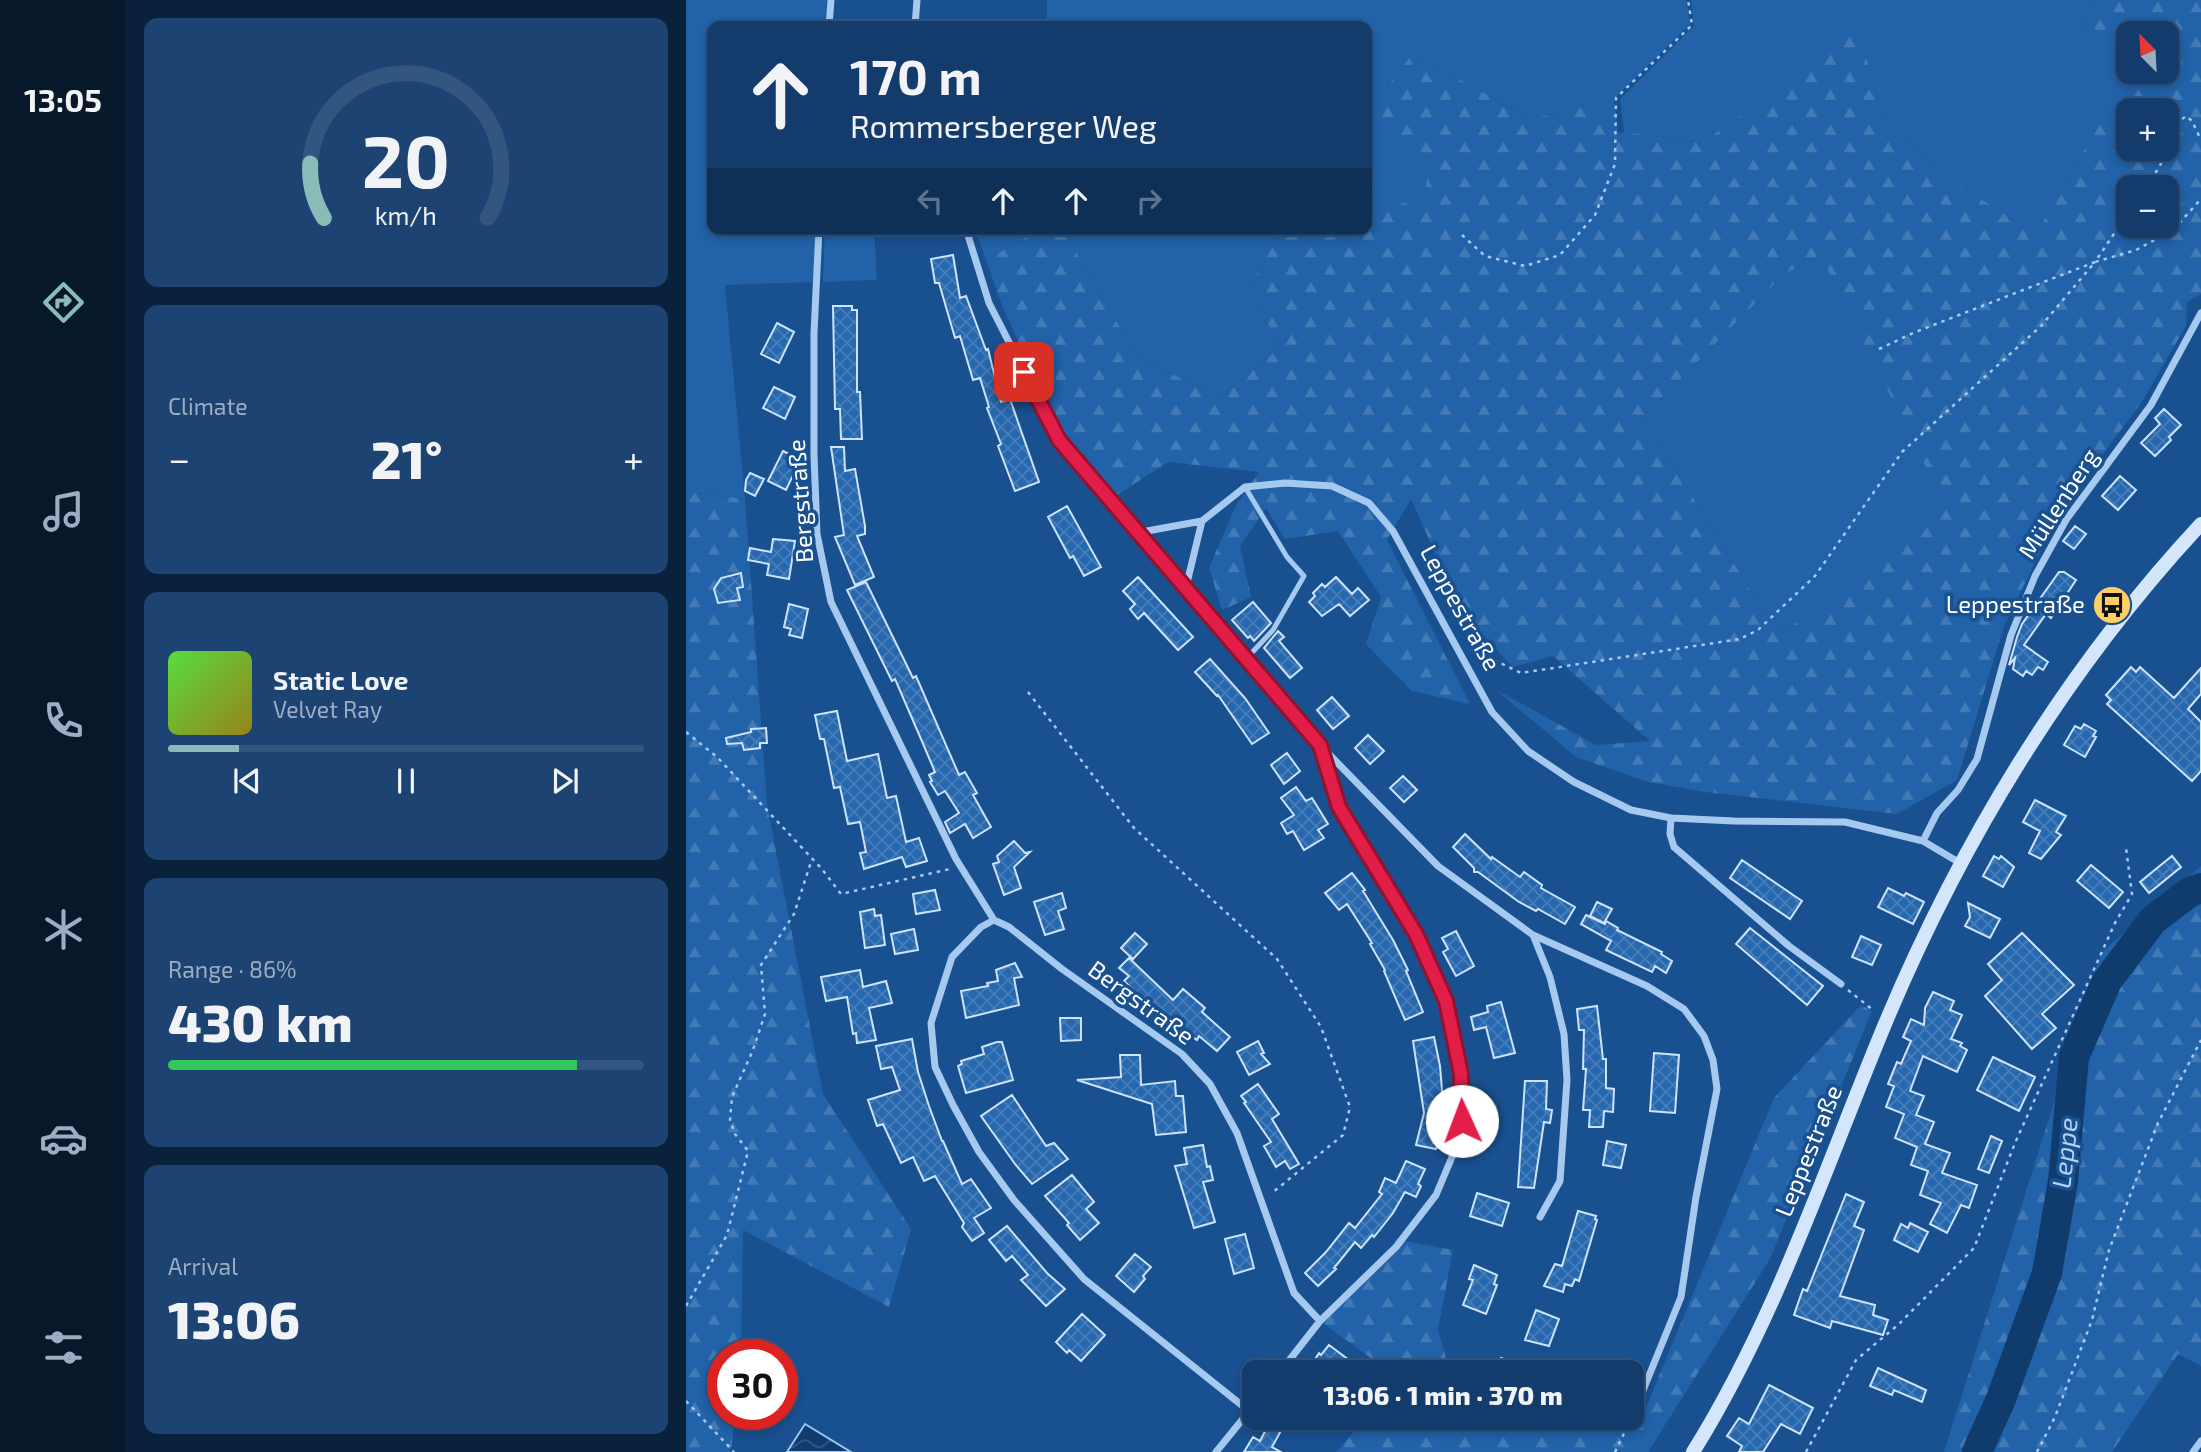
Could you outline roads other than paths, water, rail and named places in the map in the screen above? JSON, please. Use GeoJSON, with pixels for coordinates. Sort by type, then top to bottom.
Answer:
{"type":"FeatureCollection","features":[{"type":"Feature","properties":{"kind":"main road","name":"Leppestraße"},"geometry":{"type":"LineString","coordinates":[[1693,1452],[1751,1349],[1886,1021],[1960,863],[2065,694],[2128,610],[2201,524]]}},
{"type":"Feature","properties":{"kind":"street"},"geometry":{"type":"LineString","coordinates":[[830,21],[831,0]]}},
{"type":"Feature","properties":{"kind":"street"},"geometry":{"type":"LineString","coordinates":[[915,21],[917,0]]}},
{"type":"Feature","properties":{"kind":"street","name":"Bergstraße"},"geometry":{"type":"LineString","coordinates":[[819,235],[814,333],[814,455],[817,534],[831,602],[959,865],[994,920],[1009,927],[1062,969],[1182,1054],[1210,1084],[1237,1133],[1294,1293],[1320,1321]]}},
{"type":"Feature","properties":{"kind":"street"},"geometry":{"type":"LineString","coordinates":[[968,235],[989,303],[1059,440],[1320,745],[1438,866],[1533,936],[1647,986],[1684,1009],[1704,1036],[1713,1060],[1717,1089],[1696,1197],[1682,1297],[1644,1387]]}},
{"type":"Feature","properties":{"kind":"street","name":"Müllenberg"},"geometry":{"type":"LineString","coordinates":[[1923,841],[1937,813],[1958,790],[1977,758],[2011,635],[2041,565],[2066,520],[2151,405],[2201,313]]}},
{"type":"Feature","properties":{"kind":"street","name":"Leppestraße"},"geometry":{"type":"LineString","coordinates":[[1245,487],[1285,483],[1332,486],[1369,503],[1393,531],[1492,712],[1528,751],[1574,782],[1631,810],[1671,818],[1845,822],[1923,841],[1960,863]]}},
{"type":"Feature","properties":{"kind":"street"},"geometry":{"type":"LineString","coordinates":[[1136,533],[1202,521],[1245,487]]}},
{"type":"Feature","properties":{"kind":"street"},"geometry":{"type":"LineString","coordinates":[[1186,587],[1202,521]]}},
{"type":"Feature","properties":{"kind":"street"},"geometry":{"type":"LineString","coordinates":[[1289,1360],[1320,1321],[1396,1247],[1436,1195],[1452,1157],[1462,1121],[1461,1074],[1446,1001],[1416,934],[1339,807],[1320,745]]}},
{"type":"Feature","properties":{"kind":"street"},"geometry":{"type":"LineString","coordinates":[[1671,818],[1670,834],[1674,847],[1789,946],[1841,984]]}},
{"type":"Feature","properties":{"kind":"street"},"geometry":{"type":"LineString","coordinates":[[994,920],[981,927],[952,957],[931,1023],[935,1067],[953,1105],[979,1152],[1014,1200],[1084,1279],[1242,1405]]}},
{"type":"Feature","properties":{"kind":"street"},"geometry":{"type":"LineString","coordinates":[[1533,936],[1553,989],[1564,1034],[1567,1080],[1560,1181],[1540,1217]]}},
{"type":"Feature","properties":{"kind":"street"},"geometry":{"type":"LineString","coordinates":[[1216,1452],[1242,1420]]}},
{"type":"Feature","properties":{"kind":"street"},"geometry":{"type":"LineString","coordinates":[[2193,1452],[2201,1441]]}},
{"type":"Feature","properties":{"kind":"lane"},"geometry":{"type":"LineString","coordinates":[[1245,487],[1287,557],[1304,576],[1273,630],[1247,659]]}},
{"type":"Feature","properties":{"kind":"water"},"geometry":{"type":"Polygon","coordinates":[[[805,1424],[851,1452],[787,1452],[805,1424]]]}},
{"type":"Feature","properties":{"kind":"waterway","name":"Leppe"},"geometry":{"type":"LineString","coordinates":[[1977,1452],[2001,1399],[2047,1273],[2063,1181],[2074,1057],[2107,981],[2153,920],[2190,892],[2201,888]]}},
{"type":"Feature","properties":{"kind":"place","name":"Leppestraße"},"geometry":{"type":"Point","coordinates":[2112,605]}}]}
